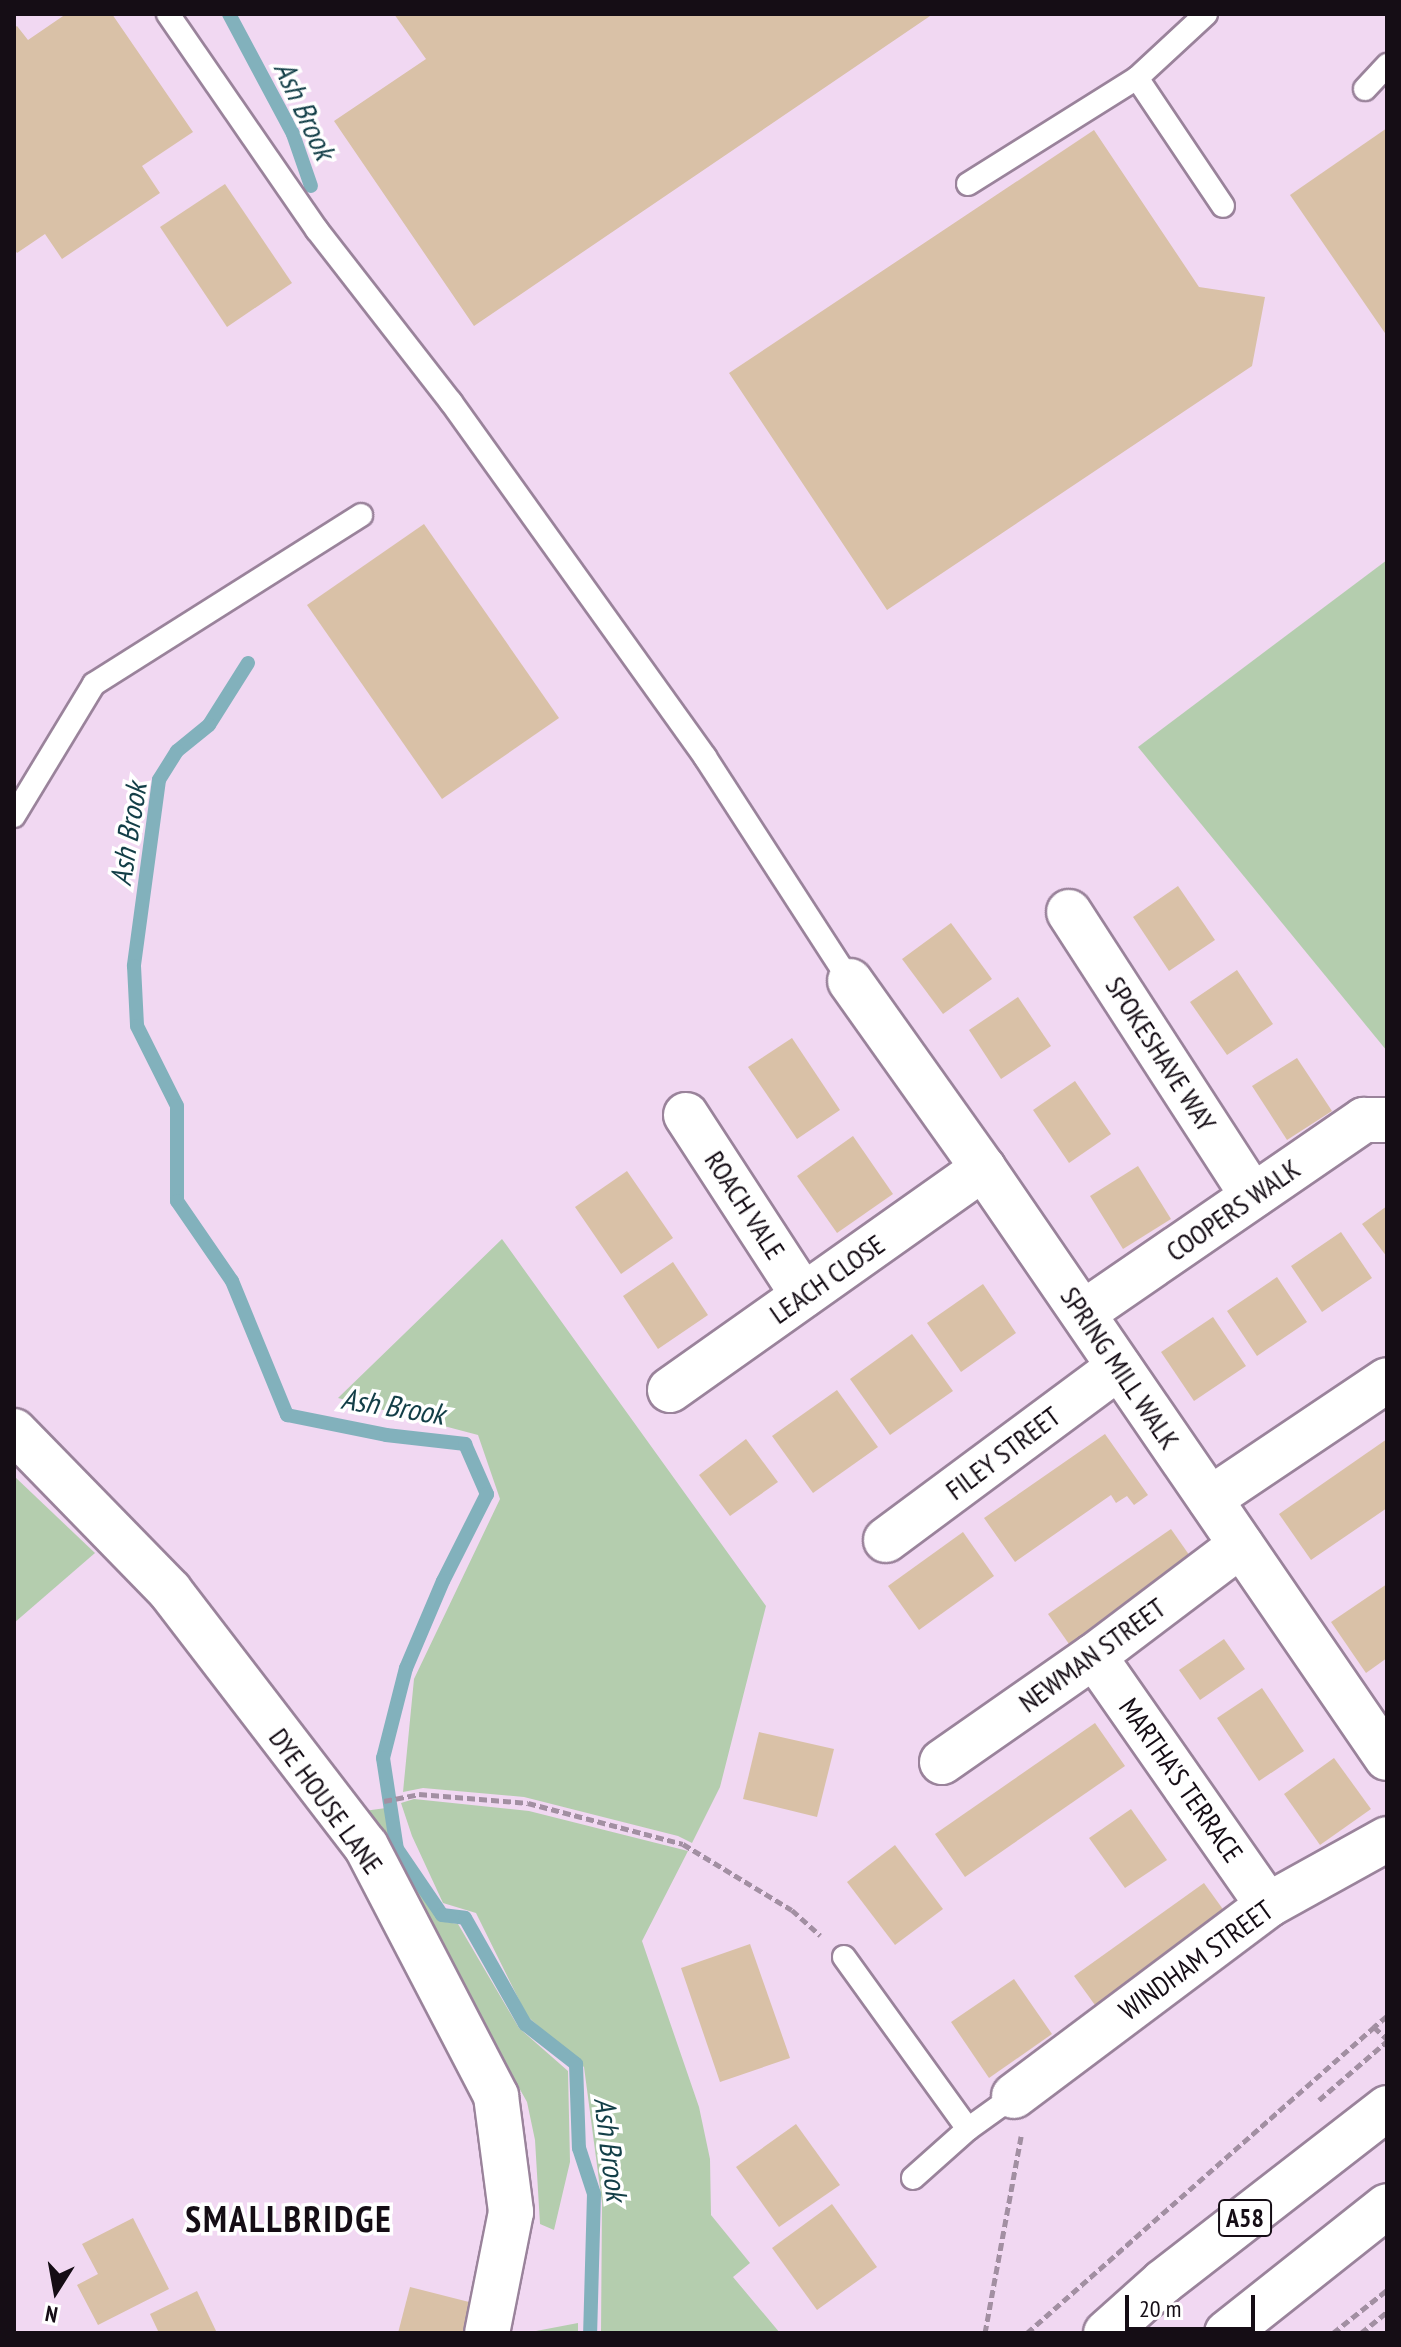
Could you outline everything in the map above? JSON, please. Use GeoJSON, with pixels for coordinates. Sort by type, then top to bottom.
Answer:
{"type":"FeatureCollection","features":[{"type":"Feature","properties":{"kind":"main road","name":"SPOKESHAVE WAY"},"geometry":{"type":"LineString","coordinates":[[1069,912],[1253,1196]]}},
{"type":"Feature","properties":{"kind":"main road","name":"SPRING MILL WALK"},"geometry":{"type":"LineString","coordinates":[[850,981],[983,1168],[1241,1545],[1371,1702],[1387,1758]]}},
{"type":"Feature","properties":{"kind":"main road","name":"ROACH VALE"},"geometry":{"type":"LineString","coordinates":[[686,1115],[803,1295]]}},
{"type":"Feature","properties":{"kind":"main road","name":"COOPERS WALK"},"geometry":{"type":"LineString","coordinates":[[1083,1313],[1364,1120],[1387,1120]]}},
{"type":"Feature","properties":{"kind":"main road","name":"LEACH CLOSE"},"geometry":{"type":"LineString","coordinates":[[670,1390],[983,1168]]}},
{"type":"Feature","properties":{"kind":"main road","name":"FILEY STREET"},"geometry":{"type":"LineString","coordinates":[[886,1540],[1119,1367]]}},
{"type":"Feature","properties":{"kind":"main road"},"geometry":{"type":"LineString","coordinates":[[1210,1499],[1387,1380]]}},
{"type":"Feature","properties":{"kind":"main road","name":"DYE HOUSE LANE"},"geometry":{"type":"LineString","coordinates":[[14,1431],[170,1591],[366,1846],[496,2096],[511,2212],[487,2333]]}},
{"type":"Feature","properties":{"kind":"main road","name":"NEWMAN STREET"},"geometry":{"type":"LineString","coordinates":[[942,1762],[1094,1656],[1241,1545]]}},
{"type":"Feature","properties":{"kind":"main road","name":"MARTHA'S TERRACE"},"geometry":{"type":"LineString","coordinates":[[1094,1656],[1268,1905]]}},
{"type":"Feature","properties":{"kind":"main road","name":"WINDHAM STREET"},"geometry":{"type":"LineString","coordinates":[[1014,2096],[1268,1905],[1387,1839]]}},
{"type":"Feature","properties":{"kind":"main road","name":"A58"},"geometry":{"type":"LineString","coordinates":[[1106,2333],[1163,2282],[1387,2108]]}},
{"type":"Feature","properties":{"kind":"main road"},"geometry":{"type":"LineString","coordinates":[[1227,2333],[1387,2206]]}},
{"type":"Feature","properties":{"kind":"lane"},"geometry":{"type":"LineString","coordinates":[[168,14],[317,230],[451,402],[696,744],[850,981]]}},
{"type":"Feature","properties":{"kind":"lane"},"geometry":{"type":"LineString","coordinates":[[968,184],[1137,78],[1206,14]]}},
{"type":"Feature","properties":{"kind":"lane"},"geometry":{"type":"LineString","coordinates":[[1365,89],[1387,65]]}},
{"type":"Feature","properties":{"kind":"lane"},"geometry":{"type":"LineString","coordinates":[[1137,78],[1223,206]]}},
{"type":"Feature","properties":{"kind":"lane"},"geometry":{"type":"LineString","coordinates":[[14,816],[94,684],[361,515]]}},
{"type":"Feature","properties":{"kind":"lane"},"geometry":{"type":"LineString","coordinates":[[844,1957],[968,2129]]}},
{"type":"Feature","properties":{"kind":"lane"},"geometry":{"type":"LineString","coordinates":[[913,2178],[968,2129],[1014,2096]]}},
{"type":"Feature","properties":{"kind":"path"},"geometry":{"type":"LineString","coordinates":[[377,1802],[419,1794],[528,1803],[683,1844],[792,1910],[844,1957]]}},
{"type":"Feature","properties":{"kind":"path"},"geometry":{"type":"LineString","coordinates":[[1027,2333],[1387,2016]]}},
{"type":"Feature","properties":{"kind":"path"},"geometry":{"type":"LineString","coordinates":[[1374,2027],[1387,2039]]}},
{"type":"Feature","properties":{"kind":"path"},"geometry":{"type":"LineString","coordinates":[[985,2333],[1022,2142],[1014,2096]]}},
{"type":"Feature","properties":{"kind":"path"},"geometry":{"type":"LineString","coordinates":[[1333,2333],[1387,2290]]}},
{"type":"Feature","properties":{"kind":"path"},"geometry":{"type":"LineString","coordinates":[[1361,2333],[1387,2312]]}},
{"type":"Feature","properties":{"kind":"green space"},"geometry":{"type":"Polygon","coordinates":[[[1387,560],[1387,1051],[1138,747],[1387,560]]]}},
{"type":"Feature","properties":{"kind":"green space"},"geometry":{"type":"Polygon","coordinates":[[[502,1239],[766,1606],[720,1787],[692,1843],[678,1836],[524,1797],[423,1788],[403,1792],[414,1679],[500,1499],[478,1435],[338,1398],[502,1239]]]}},
{"type":"Feature","properties":{"kind":"green space"},"geometry":{"type":"Polygon","coordinates":[[[14,1476],[95,1553],[14,1623],[14,1476]]]}},
{"type":"Feature","properties":{"kind":"green space"},"geometry":{"type":"Polygon","coordinates":[[[414,1799],[529,1811],[688,1851],[642,1941],[699,2107],[710,2159],[711,2215],[750,2263],[733,2277],[780,2333],[601,2333],[602,2203],[584,2067],[527,2016],[476,1913],[443,1903],[412,1836],[401,1803],[414,1799]]]}},
{"type":"Feature","properties":{"kind":"green space"},"geometry":{"type":"Polygon","coordinates":[[[386,1808],[391,1848],[440,1921],[458,1924],[519,2028],[568,2071],[570,2162],[554,2230],[540,2224],[535,2140],[527,2102],[364,1811],[386,1808]]]}},
{"type":"Feature","properties":{"kind":"green space"},"geometry":{"type":"Polygon","coordinates":[[[578,2323],[578,2333],[536,2333],[536,2331],[578,2323]]]}},
{"type":"Feature","properties":{"kind":"building"},"geometry":{"type":"Polygon","coordinates":[[[66,14],[112,14],[193,132],[142,166],[160,193],[62,259],[45,234],[17,253],[14,249],[14,28],[17,26],[28,40],[66,14]]]}},
{"type":"Feature","properties":{"kind":"building"},"geometry":{"type":"Polygon","coordinates":[[[394,14],[933,14],[474,326],[334,121],[426,59],[394,14]]]}},
{"type":"Feature","properties":{"kind":"building"},"geometry":{"type":"Polygon","coordinates":[[[1387,128],[1387,336],[1290,195],[1387,128]]]}},
{"type":"Feature","properties":{"kind":"building"},"geometry":{"type":"Polygon","coordinates":[[[1094,130],[1199,287],[1265,297],[1252,366],[887,610],[729,373],[1094,130]]]}},
{"type":"Feature","properties":{"kind":"building"},"geometry":{"type":"Polygon","coordinates":[[[225,184],[292,283],[227,327],[160,227],[225,184]]]}},
{"type":"Feature","properties":{"kind":"building"},"geometry":{"type":"Polygon","coordinates":[[[424,524],[559,718],[442,799],[307,605],[424,524]]]}},
{"type":"Feature","properties":{"kind":"building"},"geometry":{"type":"Polygon","coordinates":[[[1178,886],[1215,940],[1169,971],[1133,917],[1178,886]]]}},
{"type":"Feature","properties":{"kind":"building"},"geometry":{"type":"Polygon","coordinates":[[[951,923],[992,979],[943,1014],[902,959],[951,923]]]}},
{"type":"Feature","properties":{"kind":"building"},"geometry":{"type":"Polygon","coordinates":[[[1237,970],[1273,1024],[1227,1055],[1190,1002],[1237,970]]]}},
{"type":"Feature","properties":{"kind":"building"},"geometry":{"type":"Polygon","coordinates":[[[1018,997],[1051,1046],[1001,1079],[969,1030],[1018,997]]]}},
{"type":"Feature","properties":{"kind":"building"},"geometry":{"type":"Polygon","coordinates":[[[792,1038],[840,1110],[797,1139],[748,1067],[792,1038]]]}},
{"type":"Feature","properties":{"kind":"building"},"geometry":{"type":"Polygon","coordinates":[[[1297,1058],[1332,1111],[1287,1140],[1252,1086],[1297,1058]]]}},
{"type":"Feature","properties":{"kind":"building"},"geometry":{"type":"Polygon","coordinates":[[[1075,1081],[1111,1134],[1069,1163],[1033,1110],[1075,1081]]]}},
{"type":"Feature","properties":{"kind":"building"},"geometry":{"type":"Polygon","coordinates":[[[853,1136],[893,1194],[837,1233],[797,1176],[853,1136]]]}},
{"type":"Feature","properties":{"kind":"building"},"geometry":{"type":"Polygon","coordinates":[[[1138,1166],[1171,1219],[1123,1249],[1090,1196],[1138,1166]]]}},
{"type":"Feature","properties":{"kind":"building"},"geometry":{"type":"Polygon","coordinates":[[[627,1171],[673,1238],[621,1274],[575,1207],[627,1171]]]}},
{"type":"Feature","properties":{"kind":"building"},"geometry":{"type":"Polygon","coordinates":[[[1387,1206],[1387,1257],[1362,1224],[1387,1206]]]}},
{"type":"Feature","properties":{"kind":"building"},"geometry":{"type":"Polygon","coordinates":[[[1341,1232],[1372,1278],[1322,1312],[1291,1266],[1341,1232]]]}},
{"type":"Feature","properties":{"kind":"building"},"geometry":{"type":"Polygon","coordinates":[[[673,1262],[708,1315],[658,1349],[623,1296],[673,1262]]]}},
{"type":"Feature","properties":{"kind":"building"},"geometry":{"type":"Polygon","coordinates":[[[1277,1277],[1307,1322],[1257,1356],[1227,1311],[1277,1277]]]}},
{"type":"Feature","properties":{"kind":"building"},"geometry":{"type":"Polygon","coordinates":[[[983,1284],[1016,1333],[961,1372],[927,1323],[983,1284]]]}},
{"type":"Feature","properties":{"kind":"building"},"geometry":{"type":"Polygon","coordinates":[[[1213,1317],[1246,1366],[1194,1401],[1161,1352],[1213,1317]]]}},
{"type":"Feature","properties":{"kind":"building"},"geometry":{"type":"Polygon","coordinates":[[[912,1334],[953,1391],[890,1435],[850,1379],[912,1334]]]}},
{"type":"Feature","properties":{"kind":"building"},"geometry":{"type":"Polygon","coordinates":[[[837,1390],[878,1447],[813,1493],[772,1436],[837,1390]]]}},
{"type":"Feature","properties":{"kind":"building"},"geometry":{"type":"Polygon","coordinates":[[[1105,1434],[1148,1495],[1134,1505],[1127,1496],[1116,1503],[1111,1495],[1015,1562],[984,1518],[1105,1434]]]}},
{"type":"Feature","properties":{"kind":"building"},"geometry":{"type":"Polygon","coordinates":[[[746,1439],[778,1482],[730,1516],[699,1475],[746,1439]]]}},
{"type":"Feature","properties":{"kind":"building"},"geometry":{"type":"Polygon","coordinates":[[[1387,1439],[1387,1508],[1311,1560],[1279,1514],[1387,1439]]]}},
{"type":"Feature","properties":{"kind":"building"},"geometry":{"type":"Polygon","coordinates":[[[1171,1529],[1199,1569],[1076,1654],[1048,1614],[1171,1529]]]}},
{"type":"Feature","properties":{"kind":"building"},"geometry":{"type":"Polygon","coordinates":[[[963,1532],[994,1576],[919,1630],[888,1586],[963,1532]]]}},
{"type":"Feature","properties":{"kind":"building"},"geometry":{"type":"Polygon","coordinates":[[[1387,1584],[1387,1658],[1366,1673],[1331,1622],[1387,1584]]]}},
{"type":"Feature","properties":{"kind":"building"},"geometry":{"type":"Polygon","coordinates":[[[1224,1639],[1245,1669],[1200,1700],[1179,1670],[1224,1639]]]}},
{"type":"Feature","properties":{"kind":"building"},"geometry":{"type":"Polygon","coordinates":[[[1262,1688],[1304,1751],[1259,1781],[1217,1718],[1262,1688]]]}},
{"type":"Feature","properties":{"kind":"building"},"geometry":{"type":"Polygon","coordinates":[[[1095,1723],[1125,1766],[965,1877],[935,1834],[1095,1723]]]}},
{"type":"Feature","properties":{"kind":"building"},"geometry":{"type":"Polygon","coordinates":[[[759,1732],[834,1749],[817,1817],[743,1799],[759,1732]]]}},
{"type":"Feature","properties":{"kind":"building"},"geometry":{"type":"Polygon","coordinates":[[[1334,1758],[1371,1809],[1320,1845],[1284,1794],[1334,1758]]]}},
{"type":"Feature","properties":{"kind":"building"},"geometry":{"type":"Polygon","coordinates":[[[1131,1809],[1167,1860],[1125,1888],[1089,1838],[1131,1809]]]}},
{"type":"Feature","properties":{"kind":"building"},"geometry":{"type":"Polygon","coordinates":[[[895,1845],[943,1909],[895,1945],[847,1882],[895,1845]]]}},
{"type":"Feature","properties":{"kind":"building"},"geometry":{"type":"Polygon","coordinates":[[[1204,1883],[1230,1919],[1100,2012],[1074,1976],[1204,1883]]]}},
{"type":"Feature","properties":{"kind":"building"},"geometry":{"type":"Polygon","coordinates":[[[750,1944],[790,2058],[720,2082],[681,1968],[750,1944]]]}},
{"type":"Feature","properties":{"kind":"building"},"geometry":{"type":"Polygon","coordinates":[[[1014,1979],[1052,2034],[989,2078],[951,2022],[1014,1979]]]}},
{"type":"Feature","properties":{"kind":"building"},"geometry":{"type":"Polygon","coordinates":[[[796,2124],[840,2185],[779,2227],[736,2167],[796,2124]]]}},
{"type":"Feature","properties":{"kind":"building"},"geometry":{"type":"Polygon","coordinates":[[[832,2204],[877,2267],[817,2310],[772,2248],[832,2204]]]}},
{"type":"Feature","properties":{"kind":"building"},"geometry":{"type":"Polygon","coordinates":[[[133,2218],[169,2289],[98,2325],[77,2285],[98,2274],[82,2244],[133,2218]]]}},
{"type":"Feature","properties":{"kind":"building"},"geometry":{"type":"Polygon","coordinates":[[[410,2287],[473,2303],[466,2333],[398,2333],[410,2287]]]}},
{"type":"Feature","properties":{"kind":"building"},"geometry":{"type":"Polygon","coordinates":[[[197,2291],[217,2333],[159,2333],[150,2314],[197,2291]]]}},
{"type":"Feature","properties":{"kind":"waterway","name":"Ash Brook"},"geometry":{"type":"LineString","coordinates":[[229,14],[293,134],[311,186]]}},
{"type":"Feature","properties":{"kind":"waterway","name":"Ash Brook"},"geometry":{"type":"LineString","coordinates":[[248,663],[209,725],[177,751],[159,780],[134,966],[137,1026],[177,1106],[177,1201],[232,1281],[287,1415],[386,1435],[465,1444],[487,1494],[443,1581],[406,1668],[383,1758],[397,1849],[442,1915],[465,1918],[525,2024],[576,2064],[579,2148],[594,2194],[590,2333]]}},
{"type":"Feature","properties":{"kind":"district","name":"SMALLBRIDGE"},"geometry":{"type":"Point","coordinates":[289,2219]}}]}
